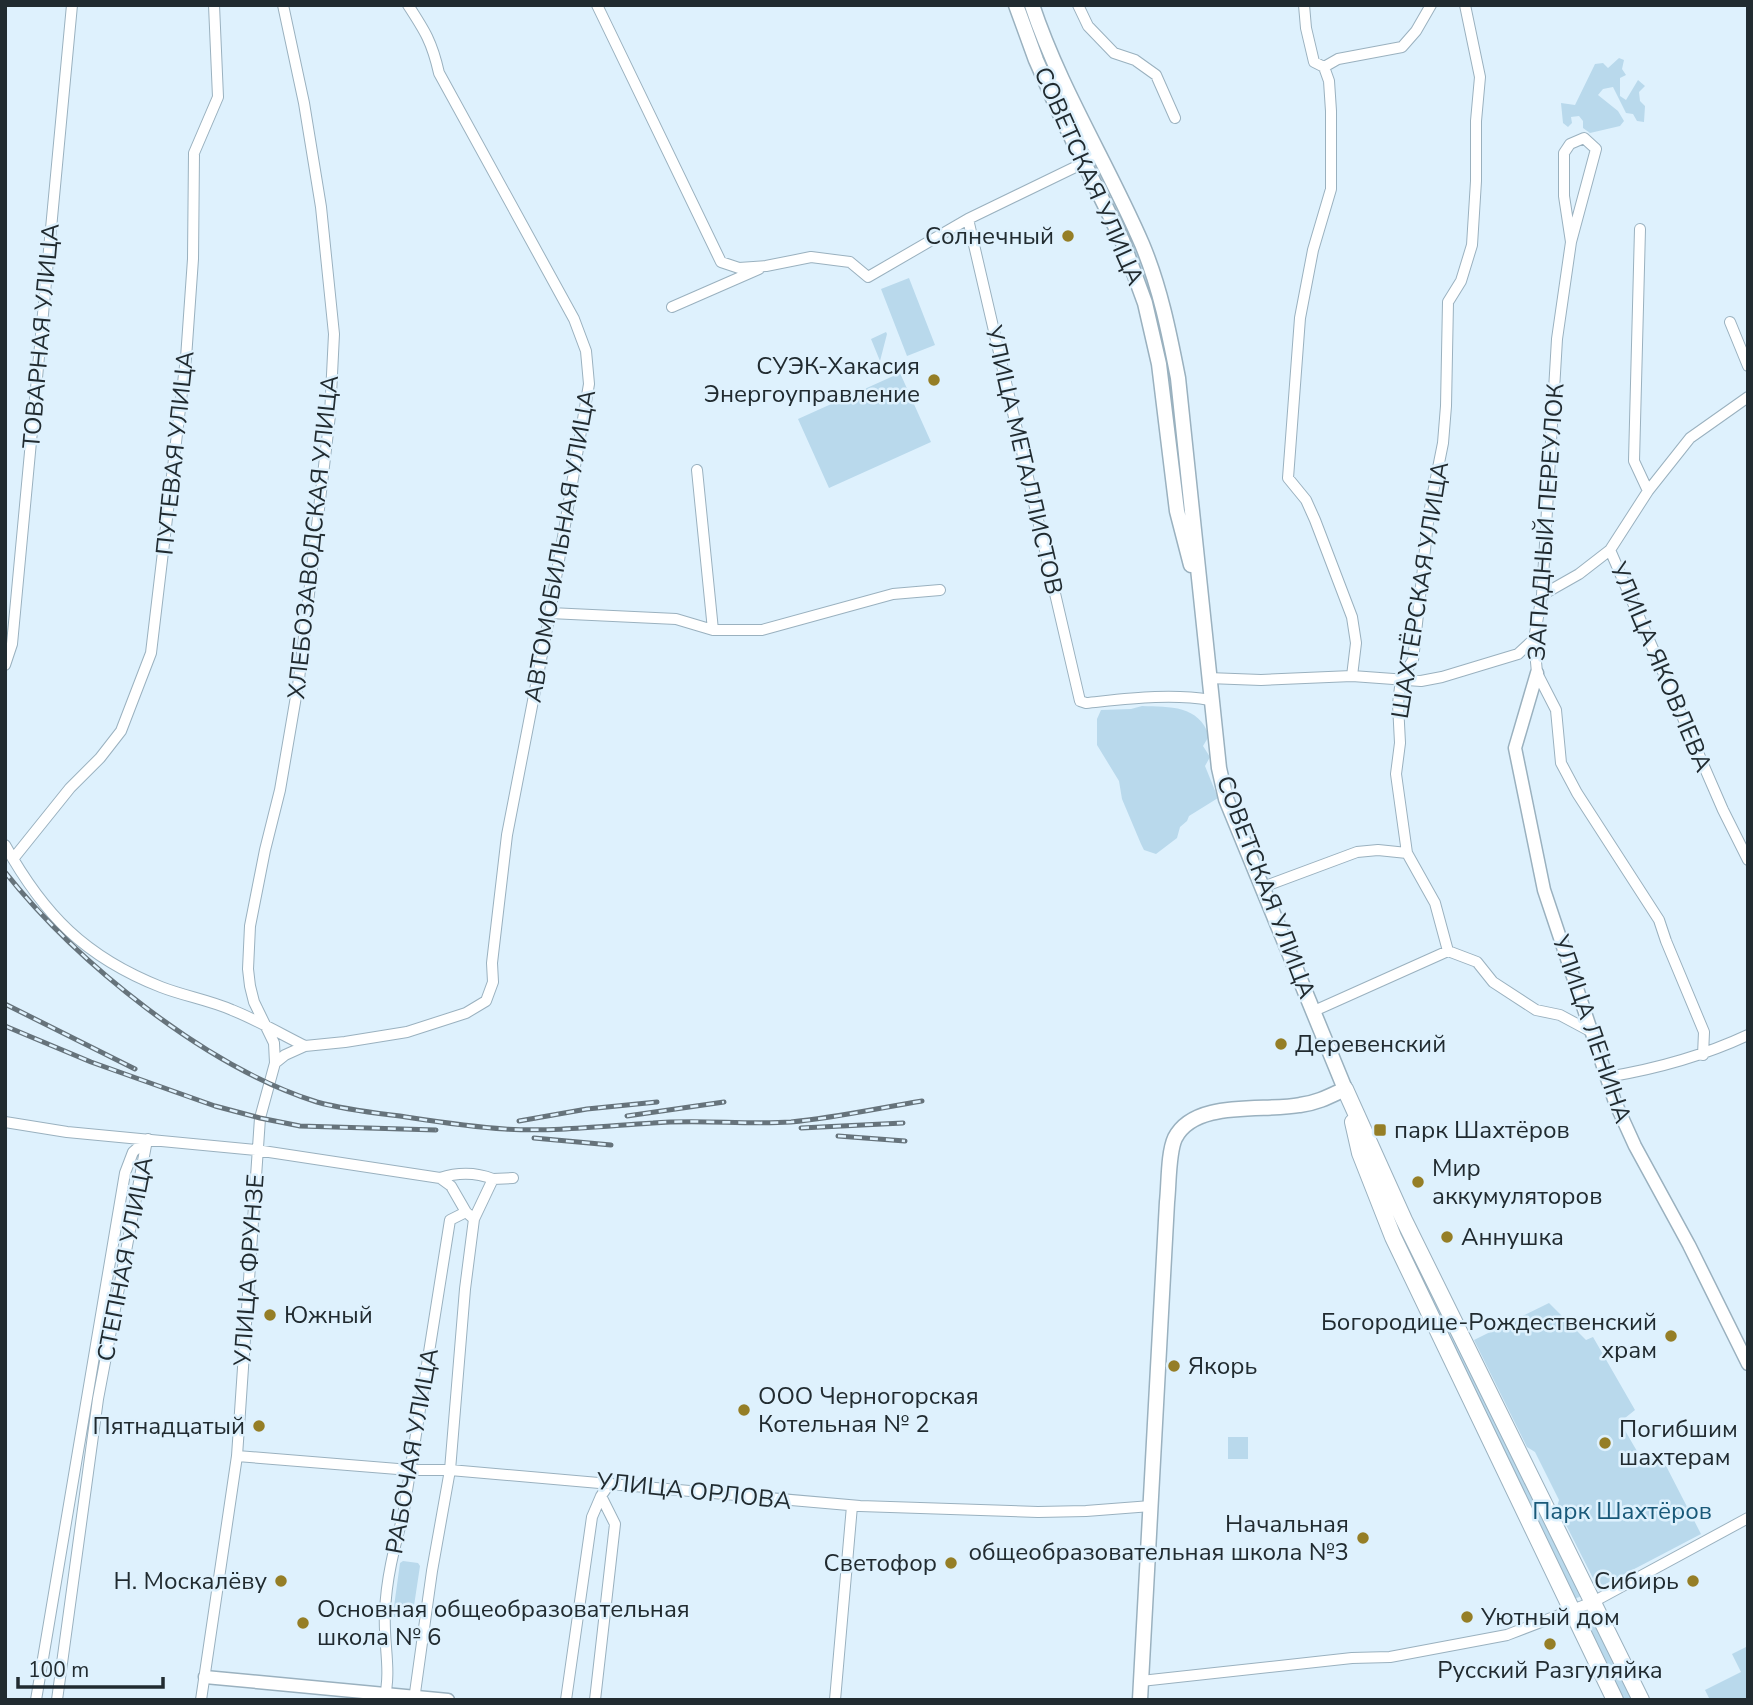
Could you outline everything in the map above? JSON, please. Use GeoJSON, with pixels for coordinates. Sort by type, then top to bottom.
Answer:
{"type":"FeatureCollection","features":[{"type":"Feature","properties":{"kind":"main road","name":"СОВЕТСКАЯ УЛИЦА"},"geometry":{"type":"LineString","coordinates":[[1016,5],[1036,60],[1134,271],[1155,337],[1177,511],[1200,597]]}},
{"type":"Feature","properties":{"kind":"main road","name":"СОВЕТСКАЯ УЛИЦА"},"geometry":{"type":"LineString","coordinates":[[1032,5],[1050,54],[1143,246],[1168,325],[1178,378],[1210,700],[1226,799],[1345,1089],[1404,1220],[1641,1700]]}},
{"type":"Feature","properties":{"kind":"main road"},"geometry":{"type":"LineString","coordinates":[[1108,212],[1123,205]]}},
{"type":"Feature","properties":{"kind":"main road","name":"СОВЕТСКАЯ УЛИЦА"},"geometry":{"type":"LineString","coordinates":[[1345,1089],[1360,1153],[1394,1237],[1615,1700]]}},
{"type":"Feature","properties":{"kind":"main road"},"geometry":{"type":"LineString","coordinates":[[1140,1700],[1167,1202],[1174,1141],[1183,1126],[1204,1115],[1297,1106],[1321,1100],[1345,1089]]}},
{"type":"Feature","properties":{"kind":"street","name":"ТОВАРНАЯ УЛИЦА"},"geometry":{"type":"LineString","coordinates":[[5,665],[12,644],[72,5]]}},
{"type":"Feature","properties":{"kind":"street","name":"ПУТЕВАЯ УЛИЦА"},"geometry":{"type":"LineString","coordinates":[[13,859],[70,788],[100,758],[121,731],[151,653],[186,358],[193,259],[194,153],[218,97],[214,5]]}},
{"type":"Feature","properties":{"kind":"street","name":"ХЛЕБОЗАВОДСКАЯ УЛИЦА"},"geometry":{"type":"LineString","coordinates":[[275,1063],[274,1043],[254,1002],[250,985],[250,926],[264,850],[281,790],[299,679],[329,427],[334,334],[320,195],[299,76],[283,5]]}},
{"type":"Feature","properties":{"kind":"street","name":"АВТОМОБИЛЬНАЯ УЛИЦА"},"geometry":{"type":"LineString","coordinates":[[305,1046],[407,1032],[466,1013],[486,1000],[493,982],[492,963],[508,835],[589,384],[586,351],[573,319],[439,73],[433,46],[408,5]]}},
{"type":"Feature","properties":{"kind":"street"},"geometry":{"type":"LineString","coordinates":[[597,5],[721,262],[739,268],[766,266],[811,257],[849,262],[868,277],[968,219],[1098,156]]}},
{"type":"Feature","properties":{"kind":"street"},"geometry":{"type":"LineString","coordinates":[[1078,5],[1088,26],[1114,53],[1135,60],[1156,75],[1175,118]]}},
{"type":"Feature","properties":{"kind":"street"},"geometry":{"type":"LineString","coordinates":[[1304,5],[1306,29],[1314,62],[1324,67],[1329,81],[1331,189],[1313,250],[1300,318],[1288,478],[1306,500],[1352,617],[1356,643],[1352,676]]}},
{"type":"Feature","properties":{"kind":"street"},"geometry":{"type":"LineString","coordinates":[[1324,67],[1338,59],[1402,47],[1416,31],[1431,5]]}},
{"type":"Feature","properties":{"kind":"street","name":"ШАХТЁРСКАЯ УЛИЦА"},"geometry":{"type":"LineString","coordinates":[[1448,951],[1434,902],[1408,853],[1396,774],[1400,743],[1398,704],[1401,679],[1413,660],[1429,513],[1443,443],[1448,302],[1461,281],[1472,246],[1480,77],[1465,5]]}},
{"type":"Feature","properties":{"kind":"street","name":"ЗАПАДНЫЙ ПЕРЕУЛОК"},"geometry":{"type":"LineString","coordinates":[[1571,242],[1564,196],[1564,153],[1570,144],[1584,138],[1595,149],[1571,242],[1557,339],[1542,595],[1534,639],[1537,673],[1556,710],[1561,763],[1577,793],[1659,920],[1665,941],[1704,1032],[1703,1055]]}},
{"type":"Feature","properties":{"kind":"street","name":"УЛИЦА МЕТАЛЛИСТОВ"},"geometry":{"type":"LineString","coordinates":[[968,219],[1080,701],[1086,704],[1192,697],[1210,700]]}},
{"type":"Feature","properties":{"kind":"street"},"geometry":{"type":"LineString","coordinates":[[1640,229],[1634,461],[1648,491]]}},
{"type":"Feature","properties":{"kind":"street"},"geometry":{"type":"LineString","coordinates":[[672,307],[766,266]]}},
{"type":"Feature","properties":{"kind":"street"},"geometry":{"type":"LineString","coordinates":[[1730,322],[1748,366]]}},
{"type":"Feature","properties":{"kind":"street","name":"УЛИЦА ЯКОВЛЕВА"},"geometry":{"type":"LineString","coordinates":[[1748,397],[1690,438],[1648,491],[1611,550],[1723,810],[1748,860]]}},
{"type":"Feature","properties":{"kind":"street"},"geometry":{"type":"LineString","coordinates":[[697,470],[713,630]]}},
{"type":"Feature","properties":{"kind":"street"},"geometry":{"type":"LineString","coordinates":[[1542,595],[1579,574],[1611,550]]}},
{"type":"Feature","properties":{"kind":"street"},"geometry":{"type":"LineString","coordinates":[[550,613],[676,620],[713,630],[762,630],[894,594],[940,590]]}},
{"type":"Feature","properties":{"kind":"street"},"geometry":{"type":"LineString","coordinates":[[1208,678],[1261,680],[1352,676],[1421,681],[1518,654],[1534,639]]}},
{"type":"Feature","properties":{"kind":"street","name":"УЛИЦА ЛЕНИНА"},"geometry":{"type":"LineString","coordinates":[[1537,673],[1515,748],[1544,890],[1590,1031],[1635,1146],[1689,1245],[1748,1364]]}},
{"type":"Feature","properties":{"kind":"street"},"geometry":{"type":"LineString","coordinates":[[5,845],[36,897],[73,936],[112,964],[182,995],[230,1009],[305,1046]]}},
{"type":"Feature","properties":{"kind":"street"},"geometry":{"type":"LineString","coordinates":[[1263,887],[1357,852],[1378,850],[1408,853]]}},
{"type":"Feature","properties":{"kind":"street"},"geometry":{"type":"LineString","coordinates":[[1314,1011],[1448,951],[1477,962],[1493,982],[1536,1010],[1560,1015],[1590,1031]]}},
{"type":"Feature","properties":{"kind":"street"},"geometry":{"type":"LineString","coordinates":[[1607,1077],[1640,1072],[1703,1055],[1748,1035]]}},
{"type":"Feature","properties":{"kind":"street"},"geometry":{"type":"LineString","coordinates":[[275,1063],[305,1046]]}},
{"type":"Feature","properties":{"kind":"street","name":"УЛИЦА ФРУНЗЕ"},"geometry":{"type":"LineString","coordinates":[[201,1700],[237,1457],[256,1150],[264,1097],[275,1063]]}},
{"type":"Feature","properties":{"kind":"street"},"geometry":{"type":"LineString","coordinates":[[5,1122],[67,1132],[256,1150],[440,1178],[464,1173],[513,1178]]}},
{"type":"Feature","properties":{"kind":"street","name":"СТЕПНАЯ УЛИЦА"},"geometry":{"type":"LineString","coordinates":[[36,1700],[125,1173],[133,1152],[148,1139]]}},
{"type":"Feature","properties":{"kind":"street","name":"СТЕПНАЯ УЛИЦА"},"geometry":{"type":"LineString","coordinates":[[57,1700],[98,1399],[148,1139]]}},
{"type":"Feature","properties":{"kind":"street"},"geometry":{"type":"LineString","coordinates":[[440,1178],[452,1186],[470,1215],[493,1178]]}},
{"type":"Feature","properties":{"kind":"street","name":"РАБОЧАЯ УЛИЦА"},"geometry":{"type":"LineString","coordinates":[[384,1697],[388,1682],[385,1613],[393,1549],[403,1516],[450,1220],[470,1215],[450,1470],[414,1698]]}},
{"type":"Feature","properties":{"kind":"street","name":"УЛИЦА ОРЛОВА"},"geometry":{"type":"LineString","coordinates":[[237,1457],[410,1470],[450,1470],[852,1506],[1086,1511],[1151,1506]]}},
{"type":"Feature","properties":{"kind":"street"},"geometry":{"type":"LineString","coordinates":[[566,1700],[592,1517],[601,1496],[611,1483]]}},
{"type":"Feature","properties":{"kind":"street"},"geometry":{"type":"LineString","coordinates":[[595,1700],[615,1524],[601,1496]]}},
{"type":"Feature","properties":{"kind":"street"},"geometry":{"type":"LineString","coordinates":[[835,1700],[852,1506]]}},
{"type":"Feature","properties":{"kind":"street"},"geometry":{"type":"LineString","coordinates":[[1141,1681],[1390,1657],[1507,1636],[1593,1602],[1748,1518]]}},
{"type":"Feature","properties":{"kind":"street"},"geometry":{"type":"LineString","coordinates":[[205,1677],[384,1697],[448,1700]]}},
{"type":"Feature","properties":{"kind":"green space"},"geometry":{"type":"Polygon","coordinates":[[[1022,5],[1026,5],[1043,52],[1084,142],[1081,144],[1039,53],[1022,5]]]}},
{"type":"Feature","properties":{"kind":"green space"},"geometry":{"type":"Polygon","coordinates":[[[1619,58],[1624,60],[1622,69],[1626,75],[1620,78],[1620,96],[1626,100],[1638,80],[1645,86],[1639,92],[1640,101],[1645,106],[1644,122],[1637,121],[1633,114],[1626,113],[1613,87],[1603,89],[1598,95],[1618,111],[1624,121],[1620,126],[1590,133],[1583,128],[1583,121],[1579,116],[1571,117],[1572,123],[1568,127],[1563,123],[1561,103],[1575,105],[1595,64],[1603,63],[1608,68],[1619,58]]]}},
{"type":"Feature","properties":{"kind":"green space"},"geometry":{"type":"Polygon","coordinates":[[[1122,215],[1158,310],[1166,343],[1177,409],[1185,520],[1161,337],[1146,284],[1118,217],[1122,215]]]}},
{"type":"Feature","properties":{"kind":"green space"},"geometry":{"type":"Polygon","coordinates":[[[909,278],[935,345],[907,356],[881,289],[909,278]]]}},
{"type":"Feature","properties":{"kind":"green space"},"geometry":{"type":"Polygon","coordinates":[[[886,332],[887,334],[880,361],[871,339],[886,332]]]}},
{"type":"Feature","properties":{"kind":"green space"},"geometry":{"type":"Polygon","coordinates":[[[900,373],[931,442],[829,488],[798,419],[900,373]]]}},
{"type":"Feature","properties":{"kind":"green space"},"geometry":{"type":"Polygon","coordinates":[[[1142,706],[1173,708],[1198,718],[1209,736],[1203,746],[1210,757],[1205,766],[1218,798],[1189,816],[1180,827],[1177,838],[1156,854],[1144,850],[1122,799],[1119,781],[1097,745],[1097,719],[1101,710],[1142,706]]]}},
{"type":"Feature","properties":{"kind":"green space"},"geometry":{"type":"Polygon","coordinates":[[[1405,1236],[1584,1595],[1572,1600],[1399,1238],[1405,1236]]]}},
{"type":"Feature","properties":{"kind":"green space","name":"Парк Шахтёров"},"geometry":{"type":"Polygon","coordinates":[[[1549,1303],[1586,1340],[1593,1337],[1635,1410],[1620,1422],[1641,1458],[1663,1460],[1701,1534],[1598,1588],[1557,1507],[1559,1500],[1535,1452],[1527,1447],[1474,1340],[1549,1303]]]}},
{"type":"Feature","properties":{"kind":"green space"},"geometry":{"type":"Polygon","coordinates":[[[1228,1437],[1248,1437],[1248,1459],[1228,1459],[1228,1437]]]}},
{"type":"Feature","properties":{"kind":"green space"},"geometry":{"type":"Polygon","coordinates":[[[400,1563],[418,1563],[420,1566],[412,1619],[394,1617],[393,1614],[400,1563]]]}},
{"type":"Feature","properties":{"kind":"green space"},"geometry":{"type":"Polygon","coordinates":[[[1592,1611],[1635,1700],[1620,1700],[1579,1617],[1592,1611]]]}},
{"type":"Feature","properties":{"kind":"green space"},"geometry":{"type":"Polygon","coordinates":[[[1748,1646],[1748,1700],[1710,1700],[1705,1690],[1741,1672],[1732,1654],[1748,1646]]]}},
{"type":"Feature","properties":{"kind":"railway"},"geometry":{"type":"LineString","coordinates":[[5,872],[69,941],[106,976],[146,1008],[188,1038],[232,1064],[275,1086],[328,1105],[468,1126],[542,1130],[670,1122],[791,1122],[922,1101]]}},
{"type":"Feature","properties":{"kind":"railway"},"geometry":{"type":"LineString","coordinates":[[5,1004],[135,1069]]}},
{"type":"Feature","properties":{"kind":"railway"},"geometry":{"type":"LineString","coordinates":[[5,1026],[91,1062],[215,1106],[260,1118],[300,1126],[436,1130]]}},
{"type":"Feature","properties":{"kind":"railway"},"geometry":{"type":"LineString","coordinates":[[519,1121],[587,1109],[657,1102]]}},
{"type":"Feature","properties":{"kind":"railway"},"geometry":{"type":"LineString","coordinates":[[627,1116],[724,1102]]}},
{"type":"Feature","properties":{"kind":"railway"},"geometry":{"type":"LineString","coordinates":[[801,1128],[903,1123]]}},
{"type":"Feature","properties":{"kind":"railway"},"geometry":{"type":"LineString","coordinates":[[838,1136],[905,1141]]}},
{"type":"Feature","properties":{"kind":"railway"},"geometry":{"type":"LineString","coordinates":[[534,1138],[611,1145]]}},
{"type":"Feature","properties":{"kind":"place","name":"Солнечный"},"geometry":{"type":"Point","coordinates":[1068,236]}},
{"type":"Feature","properties":{"kind":"place","name":"СУЭК-Хакасия Энергоуправление"},"geometry":{"type":"Point","coordinates":[934,380]}},
{"type":"Feature","properties":{"kind":"place","name":"Деревенский"},"geometry":{"type":"Point","coordinates":[1281,1044]}},
{"type":"Feature","properties":{"kind":"place","name":"парк Шахтёров"},"geometry":{"type":"Point","coordinates":[1380,1130]}},
{"type":"Feature","properties":{"kind":"place","name":"Мир аккумуляторов"},"geometry":{"type":"Point","coordinates":[1418,1182]}},
{"type":"Feature","properties":{"kind":"place","name":"Аннушка"},"geometry":{"type":"Point","coordinates":[1447,1237]}},
{"type":"Feature","properties":{"kind":"place","name":"Южный"},"geometry":{"type":"Point","coordinates":[270,1315]}},
{"type":"Feature","properties":{"kind":"place","name":"Богородице-Рождественский храм"},"geometry":{"type":"Point","coordinates":[1671,1336]}},
{"type":"Feature","properties":{"kind":"place","name":"Якорь"},"geometry":{"type":"Point","coordinates":[1174,1366]}},
{"type":"Feature","properties":{"kind":"place","name":"ООО Черногорская Котельная № 2"},"geometry":{"type":"Point","coordinates":[744,1410]}},
{"type":"Feature","properties":{"kind":"place","name":"Пятнадцатый"},"geometry":{"type":"Point","coordinates":[259,1426]}},
{"type":"Feature","properties":{"kind":"place","name":"Погибшим шахтерам"},"geometry":{"type":"Point","coordinates":[1605,1443]}},
{"type":"Feature","properties":{"kind":"place","name":"Начальная общеобразовательная школа №3"},"geometry":{"type":"Point","coordinates":[1363,1538]}},
{"type":"Feature","properties":{"kind":"place","name":"Светофор"},"geometry":{"type":"Point","coordinates":[951,1563]}},
{"type":"Feature","properties":{"kind":"place","name":"Н. Москалёву"},"geometry":{"type":"Point","coordinates":[281,1581]}},
{"type":"Feature","properties":{"kind":"place","name":"Сибирь"},"geometry":{"type":"Point","coordinates":[1693,1581]}},
{"type":"Feature","properties":{"kind":"place","name":"Уютный дом"},"geometry":{"type":"Point","coordinates":[1467,1617]}},
{"type":"Feature","properties":{"kind":"place","name":"Основная общеобразовательная школа № 6"},"geometry":{"type":"Point","coordinates":[303,1623]}},
{"type":"Feature","properties":{"kind":"place","name":"Русский Разгуляйка"},"geometry":{"type":"Point","coordinates":[1550,1644]}}]}
